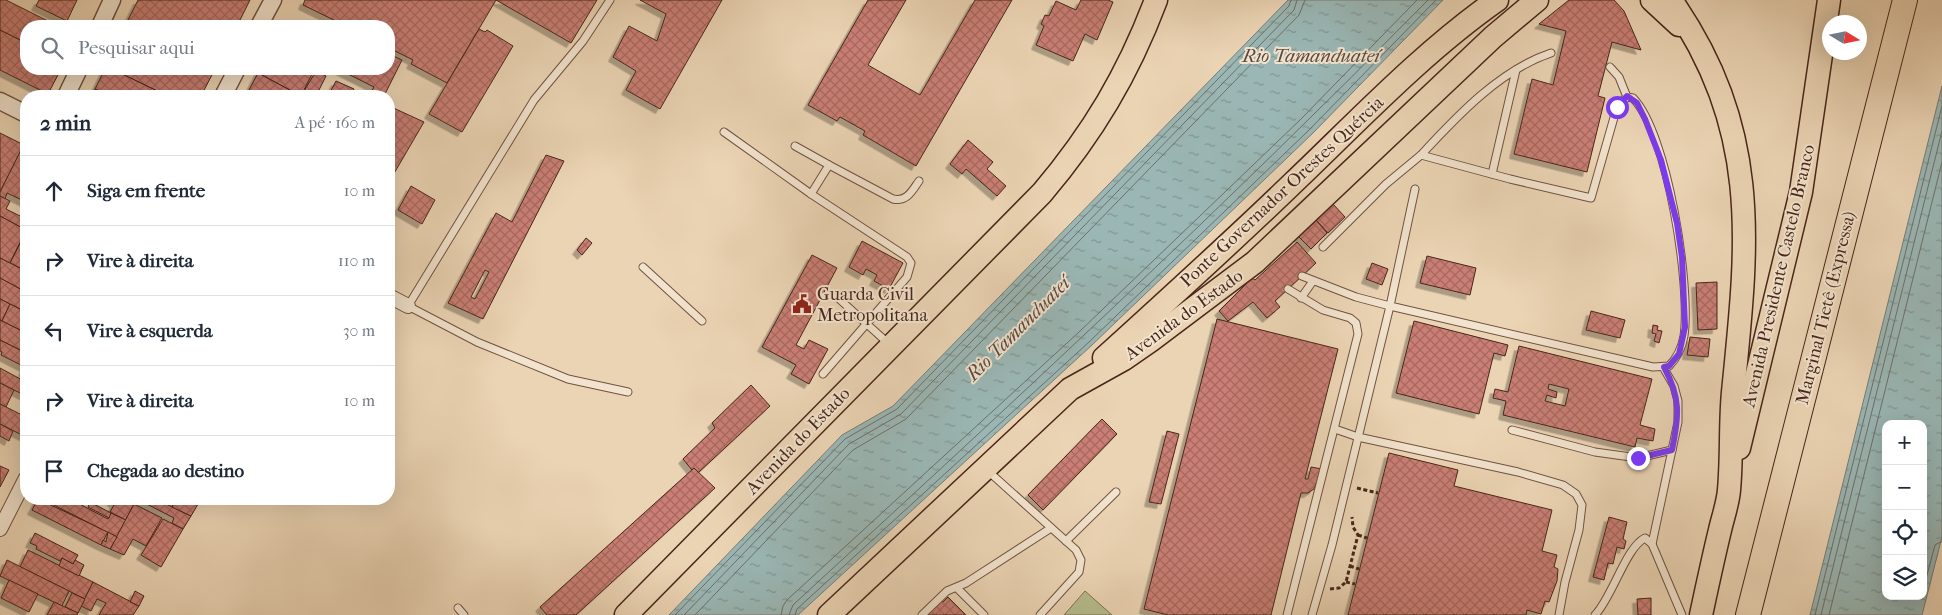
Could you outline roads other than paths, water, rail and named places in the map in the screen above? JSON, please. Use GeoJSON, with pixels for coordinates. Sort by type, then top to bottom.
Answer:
{"type":"FeatureCollection","features":[{"type":"Feature","properties":{"kind":"highway","name":"Avenida do Estado"},"geometry":{"type":"LineString","coordinates":[[626,615],[1042,193],[1074,154],[1098,119],[1120,80],[1156,0]]}},
{"type":"Feature","properties":{"kind":"highway","name":"Ponte Governador Orestes Quércia"},"geometry":{"type":"LineString","coordinates":[[1070,389],[1283,193],[1365,113],[1437,48],[1497,0]]}},
{"type":"Feature","properties":{"kind":"highway"},"geometry":{"type":"LineString","coordinates":[[1652,0],[1693,36]]}},
{"type":"Feature","properties":{"kind":"highway"},"geometry":{"type":"LineString","coordinates":[[1671,0],[1693,36],[1715,80],[1730,122],[1743,194],[1744,279],[1730,426],[1729,490],[1700,615]]}},
{"type":"Feature","properties":{"kind":"highway","name":"Avenida Presidente Castelo Branco"},"geometry":{"type":"LineString","coordinates":[[1729,490],[1801,192],[1829,0]]}},
{"type":"Feature","properties":{"kind":"highway","name":"Marginal Tietê (Expressa)"},"geometry":{"type":"LineString","coordinates":[[1748,615],[1905,0]]}},
{"type":"Feature","properties":{"kind":"highway","name":"Avenida do Estado"},"geometry":{"type":"LineString","coordinates":[[829,615],[1070,389],[1144,345],[1265,257],[1534,1]]}},
{"type":"Feature","properties":{"kind":"street"},"geometry":{"type":"LineString","coordinates":[[103,20],[112,0]]}},
{"type":"Feature","properties":{"kind":"street"},"geometry":{"type":"LineString","coordinates":[[262,20],[273,0]]}},
{"type":"Feature","properties":{"kind":"street"},"geometry":{"type":"LineString","coordinates":[[69,90],[76,75]]}},
{"type":"Feature","properties":{"kind":"street"},"geometry":{"type":"LineString","coordinates":[[225,90],[234,75]]}},
{"type":"Feature","properties":{"kind":"street"},"geometry":{"type":"LineString","coordinates":[[0,101],[20,111]]}},
{"type":"Feature","properties":{"kind":"street"},"geometry":{"type":"LineString","coordinates":[[395,299],[408,306]]}},
{"type":"Feature","properties":{"kind":"street"},"geometry":{"type":"LineString","coordinates":[[0,529],[20,490]]}},
{"type":"Feature","properties":{"kind":"lane"},"geometry":{"type":"LineString","coordinates":[[610,0],[583,41],[525,114],[408,306],[477,342],[568,379],[628,392]]}},
{"type":"Feature","properties":{"kind":"lane"},"geometry":{"type":"LineString","coordinates":[[1323,246],[1386,184],[1421,155],[1485,92],[1530,60],[1551,53]]}},
{"type":"Feature","properties":{"kind":"lane"},"geometry":{"type":"LineString","coordinates":[[1302,276],[1356,297],[1390,306],[1664,367],[1669,366],[1679,354],[1684,337],[1682,257],[1670,189],[1645,119],[1637,103],[1627,96],[1619,77],[1610,68]]}},
{"type":"Feature","properties":{"kind":"lane"},"geometry":{"type":"LineString","coordinates":[[1492,174],[1516,70]]}},
{"type":"Feature","properties":{"kind":"lane"},"geometry":{"type":"LineString","coordinates":[[1421,155],[1591,198],[1617,107],[1627,96]]}},
{"type":"Feature","properties":{"kind":"lane"},"geometry":{"type":"LineString","coordinates":[[724,132],[810,194],[907,257],[911,263],[907,277],[823,374]]}},
{"type":"Feature","properties":{"kind":"lane"},"geometry":{"type":"LineString","coordinates":[[794,146],[829,166],[900,201],[907,197],[919,181]]}},
{"type":"Feature","properties":{"kind":"lane"},"geometry":{"type":"LineString","coordinates":[[810,194],[829,166]]}},
{"type":"Feature","properties":{"kind":"lane"},"geometry":{"type":"LineString","coordinates":[[1312,615],[1390,306],[1415,189]]}},
{"type":"Feature","properties":{"kind":"lane"},"geometry":{"type":"LineString","coordinates":[[643,267],[702,322]]}},
{"type":"Feature","properties":{"kind":"lane"},"geometry":{"type":"LineString","coordinates":[[1301,298],[1313,281]]}},
{"type":"Feature","properties":{"kind":"lane"},"geometry":{"type":"LineString","coordinates":[[1287,615],[1358,334],[1356,323],[1350,318],[1323,310],[1288,289]]}},
{"type":"Feature","properties":{"kind":"lane"},"geometry":{"type":"LineString","coordinates":[[837,297],[891,346]]}},
{"type":"Feature","properties":{"kind":"lane"},"geometry":{"type":"LineString","coordinates":[[1652,544],[1678,422],[1678,401],[1674,386],[1664,367]]}},
{"type":"Feature","properties":{"kind":"lane"},"geometry":{"type":"LineString","coordinates":[[1335,430],[1358,437],[1518,472],[1563,485],[1576,494],[1582,505],[1579,530],[1564,582],[1561,615]]}},
{"type":"Feature","properties":{"kind":"lane"},"geometry":{"type":"LineString","coordinates":[[1512,430],[1596,452],[1638,458],[1672,450]]}},
{"type":"Feature","properties":{"kind":"lane"},"geometry":{"type":"LineString","coordinates":[[986,469],[1076,550],[1081,560],[1079,572],[1040,615]]}},
{"type":"Feature","properties":{"kind":"lane"},"geometry":{"type":"LineString","coordinates":[[1066,541],[1116,492]]}},
{"type":"Feature","properties":{"kind":"lane"},"geometry":{"type":"LineString","coordinates":[[922,615],[942,595],[957,588],[1051,528]]}},
{"type":"Feature","properties":{"kind":"lane"},"geometry":{"type":"LineString","coordinates":[[1595,615],[1604,604],[1640,540],[1644,538],[1652,544],[1682,615]]}},
{"type":"Feature","properties":{"kind":"lane"},"geometry":{"type":"LineString","coordinates":[[957,588],[984,615]]}},
{"type":"Feature","properties":{"kind":"lane"},"geometry":{"type":"LineString","coordinates":[[458,608],[464,615]]}},
{"type":"Feature","properties":{"kind":"water","name":"Rio Tamanduateí"},"geometry":{"type":"Polygon","coordinates":[[[1288,0],[1443,0],[1313,133],[1092,345],[798,615],[669,615],[842,435],[893,406],[1288,0]]]}},
{"type":"Feature","properties":{"kind":"water"},"geometry":{"type":"Polygon","coordinates":[[[1942,86],[1942,537],[1927,596],[1927,420],[1882,420],[1882,600],[1926,600],[1922,615],[1810,615],[1942,86]]]}},
{"type":"Feature","properties":{"kind":"place","name":"Guarda Civil Metropolitana"},"geometry":{"type":"Point","coordinates":[802,304]}}]}
